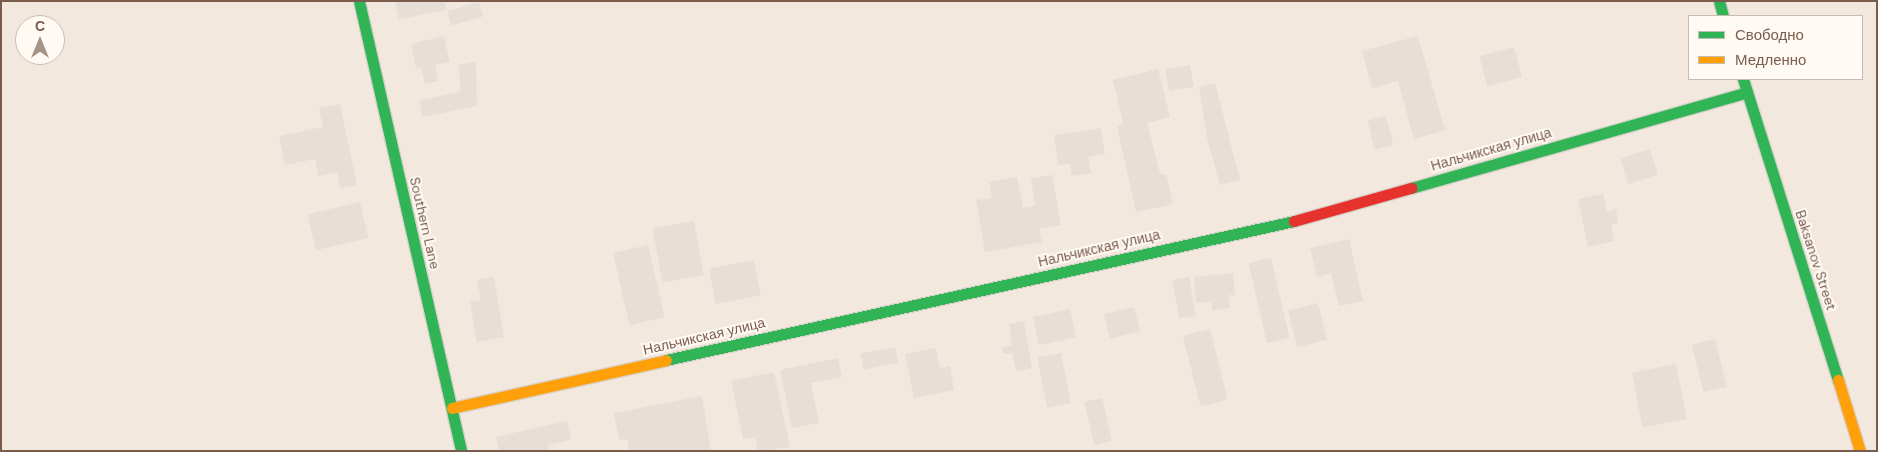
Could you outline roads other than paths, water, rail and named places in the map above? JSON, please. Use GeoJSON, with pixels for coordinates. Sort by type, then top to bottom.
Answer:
{"type":"FeatureCollection","features":[{"type":"Feature","properties":{"kind":"street","name":"Southern Lane"},"geometry":{"type":"LineString","coordinates":[[359,1],[462,451]]}},
{"type":"Feature","properties":{"kind":"street"},"geometry":{"type":"LineString","coordinates":[[1719,1],[1723,15]]}},
{"type":"Feature","properties":{"kind":"street","name":"Baksanov Street"},"geometry":{"type":"LineString","coordinates":[[1743,80],[1860,451]]}},
{"type":"Feature","properties":{"kind":"street","name":"Нальчикская улица"},"geometry":{"type":"LineString","coordinates":[[452,408],[1310,216],[1747,92]]}}]}
